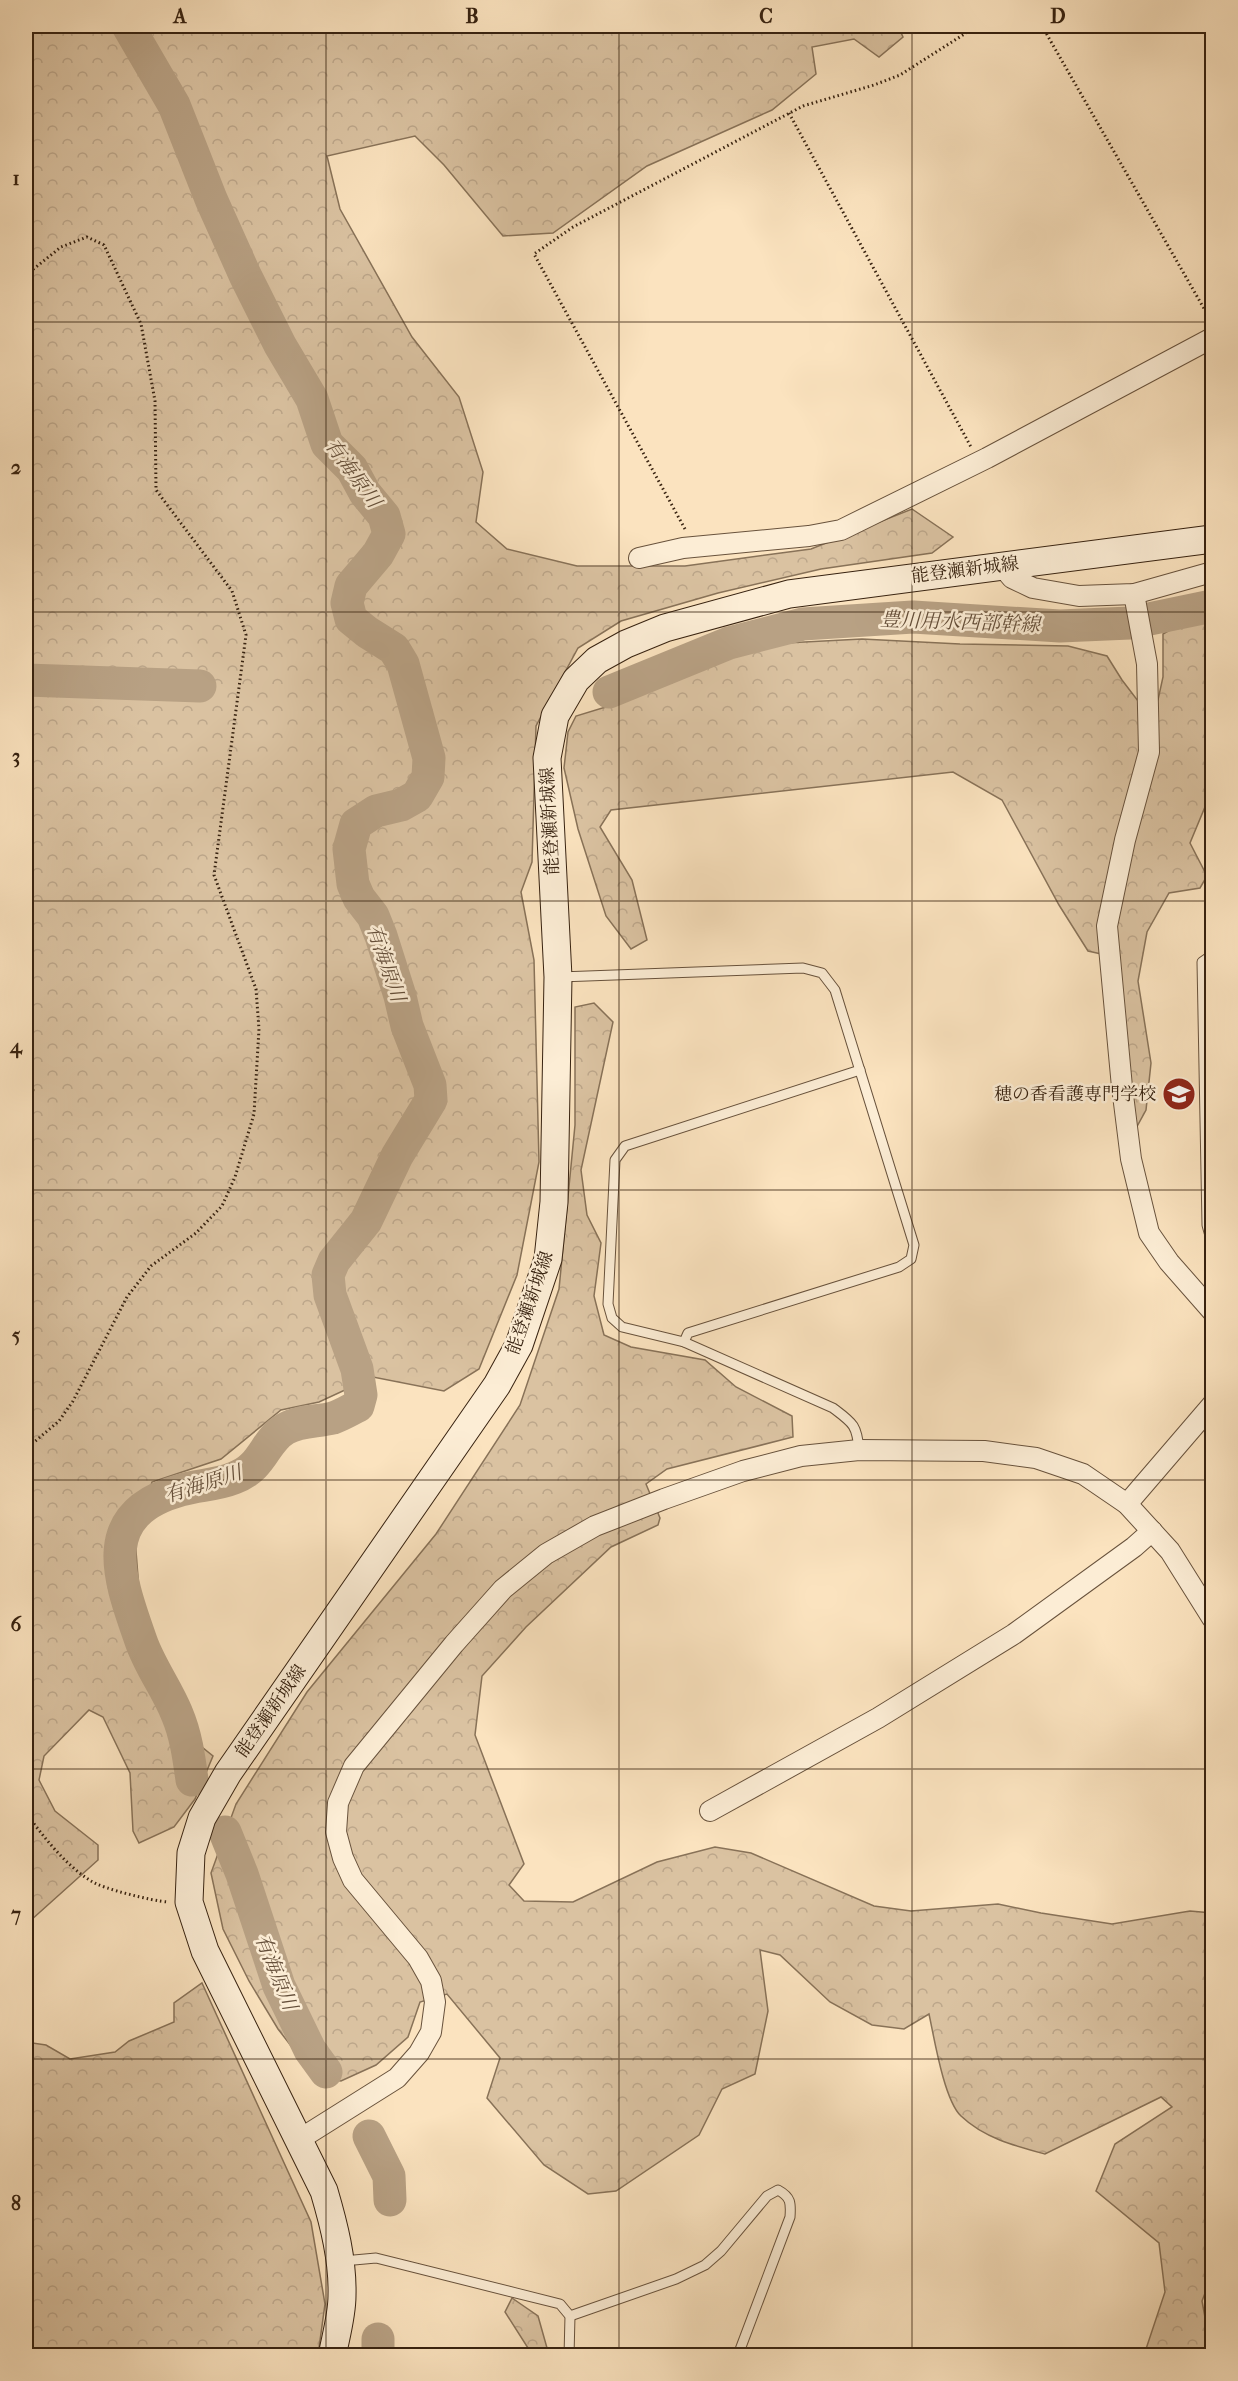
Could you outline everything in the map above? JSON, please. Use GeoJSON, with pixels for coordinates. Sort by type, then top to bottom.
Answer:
{"type":"FeatureCollection","features":[{"type":"Feature","properties":{"kind":"main road","name":"能登瀬新城線"},"geometry":{"type":"LineString","coordinates":[[332,2355],[342,2298],[335,2229],[324,2191],[300,2139],[205,1951],[189,1902],[191,1853],[202,1818],[228,1773],[497,1385],[519,1345],[548,1259],[554,1203],[558,977],[547,758],[555,716],[576,680],[597,660],[626,644],[665,628],[789,594],[1212,539]]}},
{"type":"Feature","properties":{"kind":"street"},"geometry":{"type":"LineString","coordinates":[[639,558],[693,547],[809,536],[841,530],[980,461],[1212,338]]}},
{"type":"Feature","properties":{"kind":"street"},"geometry":{"type":"LineString","coordinates":[[1001,566],[1012,578],[1033,588],[1079,596],[1135,600],[1212,572]]}},
{"type":"Feature","properties":{"kind":"street"},"geometry":{"type":"LineString","coordinates":[[1135,600],[1147,664],[1149,752],[1125,840],[1107,926],[1122,1087],[1131,1159],[1149,1233],[1169,1262],[1212,1311]]}},
{"type":"Feature","properties":{"kind":"street"},"geometry":{"type":"LineString","coordinates":[[1127,1504],[1212,1405]]}},
{"type":"Feature","properties":{"kind":"street"},"geometry":{"type":"LineString","coordinates":[[300,2139],[398,2078],[419,2054],[431,2032],[435,2002],[431,1981],[418,1958],[353,1880],[343,1858],[336,1832],[338,1803],[354,1766],[454,1644],[503,1589],[546,1554],[595,1526],[664,1498],[743,1471],[801,1456],[859,1450],[984,1451],[1036,1458],[1083,1474],[1127,1504],[1170,1551],[1212,1618]]}},
{"type":"Feature","properties":{"kind":"street"},"geometry":{"type":"LineString","coordinates":[[710,1811],[878,1718],[1014,1634],[1134,1547],[1152,1531]]}},
{"type":"Feature","properties":{"kind":"lane"},"geometry":{"type":"LineString","coordinates":[[1212,955],[1202,962],[1207,1225],[1212,1243]]}},
{"type":"Feature","properties":{"kind":"lane"},"geometry":{"type":"LineString","coordinates":[[558,977],[803,968],[822,973],[835,990],[914,1245],[911,1259],[899,1267],[688,1333],[684,1342]]}},
{"type":"Feature","properties":{"kind":"lane"},"geometry":{"type":"LineString","coordinates":[[859,1450],[858,1431],[852,1422],[833,1408],[684,1342],[622,1327],[612,1318],[608,1304],[615,1160],[625,1146],[860,1070]]}},
{"type":"Feature","properties":{"kind":"lane"},"geometry":{"type":"LineString","coordinates":[[570,2316],[676,2279],[705,2265],[721,2251],[767,2196],[778,2190],[787,2195],[791,2201],[790,2217],[738,2355]]}},
{"type":"Feature","properties":{"kind":"lane"},"geometry":{"type":"LineString","coordinates":[[340,2261],[376,2258],[560,2304],[570,2316],[569,2355]]}},
{"type":"Feature","properties":{"kind":"path"},"geometry":{"type":"LineString","coordinates":[[693,547],[690,537],[534,254],[573,227],[789,113],[803,106],[900,75],[977,26]]}},
{"type":"Feature","properties":{"kind":"path"},"geometry":{"type":"LineString","coordinates":[[1042,26],[1212,323]]}},
{"type":"Feature","properties":{"kind":"path"},"geometry":{"type":"LineString","coordinates":[[789,113],[980,461]]}},
{"type":"Feature","properties":{"kind":"path"},"geometry":{"type":"LineString","coordinates":[[26,275],[61,246],[87,237],[104,245],[141,324],[155,402],[156,490],[232,591],[246,635],[214,875],[256,989],[258,1029],[254,1114],[236,1177],[222,1206],[196,1233],[151,1266],[127,1297],[64,1414],[26,1449]]}},
{"type":"Feature","properties":{"kind":"path"},"geometry":{"type":"LineString","coordinates":[[26,1813],[52,1847],[92,1882],[154,1901],[189,1902]]}},
{"type":"Feature","properties":{"kind":"green space"},"geometry":{"type":"Polygon","coordinates":[[[26,26],[898,26],[903,37],[879,57],[854,39],[812,47],[816,74],[772,110],[647,166],[553,233],[503,236],[444,165],[415,136],[327,156],[340,209],[412,337],[459,397],[483,472],[476,522],[507,549],[577,566],[685,566],[811,549],[912,509],[953,537],[932,553],[821,569],[718,593],[621,621],[578,648],[536,726],[532,862],[521,892],[534,960],[539,1162],[517,1275],[479,1369],[444,1391],[373,1377],[319,1402],[281,1410],[221,1459],[152,1482],[135,1538],[141,1616],[160,1683],[182,1731],[213,1756],[195,1799],[174,1827],[139,1843],[133,1831],[130,1773],[103,1717],[89,1710],[44,1756],[39,1780],[55,1811],[98,1845],[98,1860],[30,1921],[31,1938],[26,1943],[26,1106],[34,1090],[26,1078],[26,26]]]}},
{"type":"Feature","properties":{"kind":"green space"},"geometry":{"type":"Polygon","coordinates":[[[1212,618],[1212,790],[1190,843],[1207,876],[1200,888],[1169,893],[1147,932],[1138,981],[1151,1063],[1146,1110],[1135,1130],[1115,957],[1088,951],[1059,905],[1002,800],[953,772],[611,810],[600,827],[632,880],[647,940],[631,949],[606,916],[578,829],[564,768],[568,732],[576,716],[622,702],[766,644],[862,639],[1068,646],[1107,656],[1141,705],[1158,700],[1163,677],[1163,634],[1185,621],[1212,618]]]}},
{"type":"Feature","properties":{"kind":"green space"},"geometry":{"type":"Polygon","coordinates":[[[594,1003],[613,1022],[581,1170],[587,1215],[601,1243],[594,1296],[604,1335],[631,1347],[705,1360],[736,1387],[792,1416],[793,1437],[667,1469],[646,1484],[660,1518],[658,1525],[611,1547],[526,1627],[482,1676],[475,1735],[524,1864],[509,1885],[524,1901],[573,1902],[657,1862],[715,1847],[751,1853],[874,1906],[911,1911],[998,1904],[1112,1924],[1190,1911],[1212,1913],[1212,2275],[1202,2301],[1212,2355],[1144,2355],[1165,2292],[1159,2243],[1096,2191],[1115,2144],[1172,2107],[1161,2097],[1045,2154],[1011,2144],[990,2136],[970,2124],[955,2108],[940,2068],[929,2014],[904,2029],[872,2025],[830,2002],[780,1955],[760,1950],[768,2011],[755,2074],[722,2089],[699,2135],[616,2191],[588,2194],[544,2165],[487,2098],[500,2058],[447,1994],[420,2002],[408,2037],[376,2065],[341,2081],[315,2077],[278,2029],[249,1981],[223,1929],[211,1873],[236,1804],[307,1692],[436,1534],[520,1405],[559,1289],[575,1125],[575,1007],[594,1003]]]}},
{"type":"Feature","properties":{"kind":"green space"},"geometry":{"type":"Polygon","coordinates":[[[202,1983],[311,2222],[325,2304],[318,2355],[26,2355],[26,2042],[46,2045],[70,2059],[115,2052],[129,2041],[174,2022],[174,2003],[202,1983]]]}},
{"type":"Feature","properties":{"kind":"green space"},"geometry":{"type":"Polygon","coordinates":[[[512,2298],[538,2316],[549,2355],[528,2355],[528,2348],[505,2312],[512,2298]]]}},
{"type":"Feature","properties":{"kind":"waterway","name":"有海原川"},"geometry":{"type":"LineString","coordinates":[[128,26],[174,105],[211,199],[245,275],[280,345],[312,399],[327,444],[352,469],[365,493],[384,516],[389,534],[378,554],[351,586],[347,603],[351,619],[394,649],[403,664],[429,758],[428,777],[417,796],[401,805],[376,811],[356,824],[349,849],[353,884],[359,898],[373,916],[381,936],[407,1026],[430,1085],[431,1100],[397,1156],[366,1221],[334,1261],[328,1275],[330,1295],[357,1369],[361,1395],[358,1406],[333,1418],[303,1423],[285,1429],[272,1440],[258,1461],[244,1473],[221,1482],[181,1490],[153,1501],[135,1515],[124,1532],[120,1551],[121,1572],[126,1594],[145,1651],[180,1722],[192,1780]]}},
{"type":"Feature","properties":{"kind":"waterway","name":"豊川用水西部幹線"},"geometry":{"type":"LineString","coordinates":[[609,692],[729,643],[803,624],[913,617],[1060,626],[1130,623],[1212,606]]}},
{"type":"Feature","properties":{"kind":"waterway","name":"豊川用水西部幹線"},"geometry":{"type":"LineString","coordinates":[[26,680],[200,686]]}},
{"type":"Feature","properties":{"kind":"waterway","name":"有海原川"},"geometry":{"type":"LineString","coordinates":[[225,1832],[242,1874],[279,1986],[310,2050],[326,2072]]}},
{"type":"Feature","properties":{"kind":"waterway","name":"有海原川"},"geometry":{"type":"LineString","coordinates":[[369,2136],[389,2176],[390,2200]]}},
{"type":"Feature","properties":{"kind":"waterway","name":"有海原川"},"geometry":{"type":"LineString","coordinates":[[378,2339],[378,2356]]}},
{"type":"Feature","properties":{"kind":"place","name":"穂の香看護専門学校"},"geometry":{"type":"Point","coordinates":[1179,1094]}}]}
